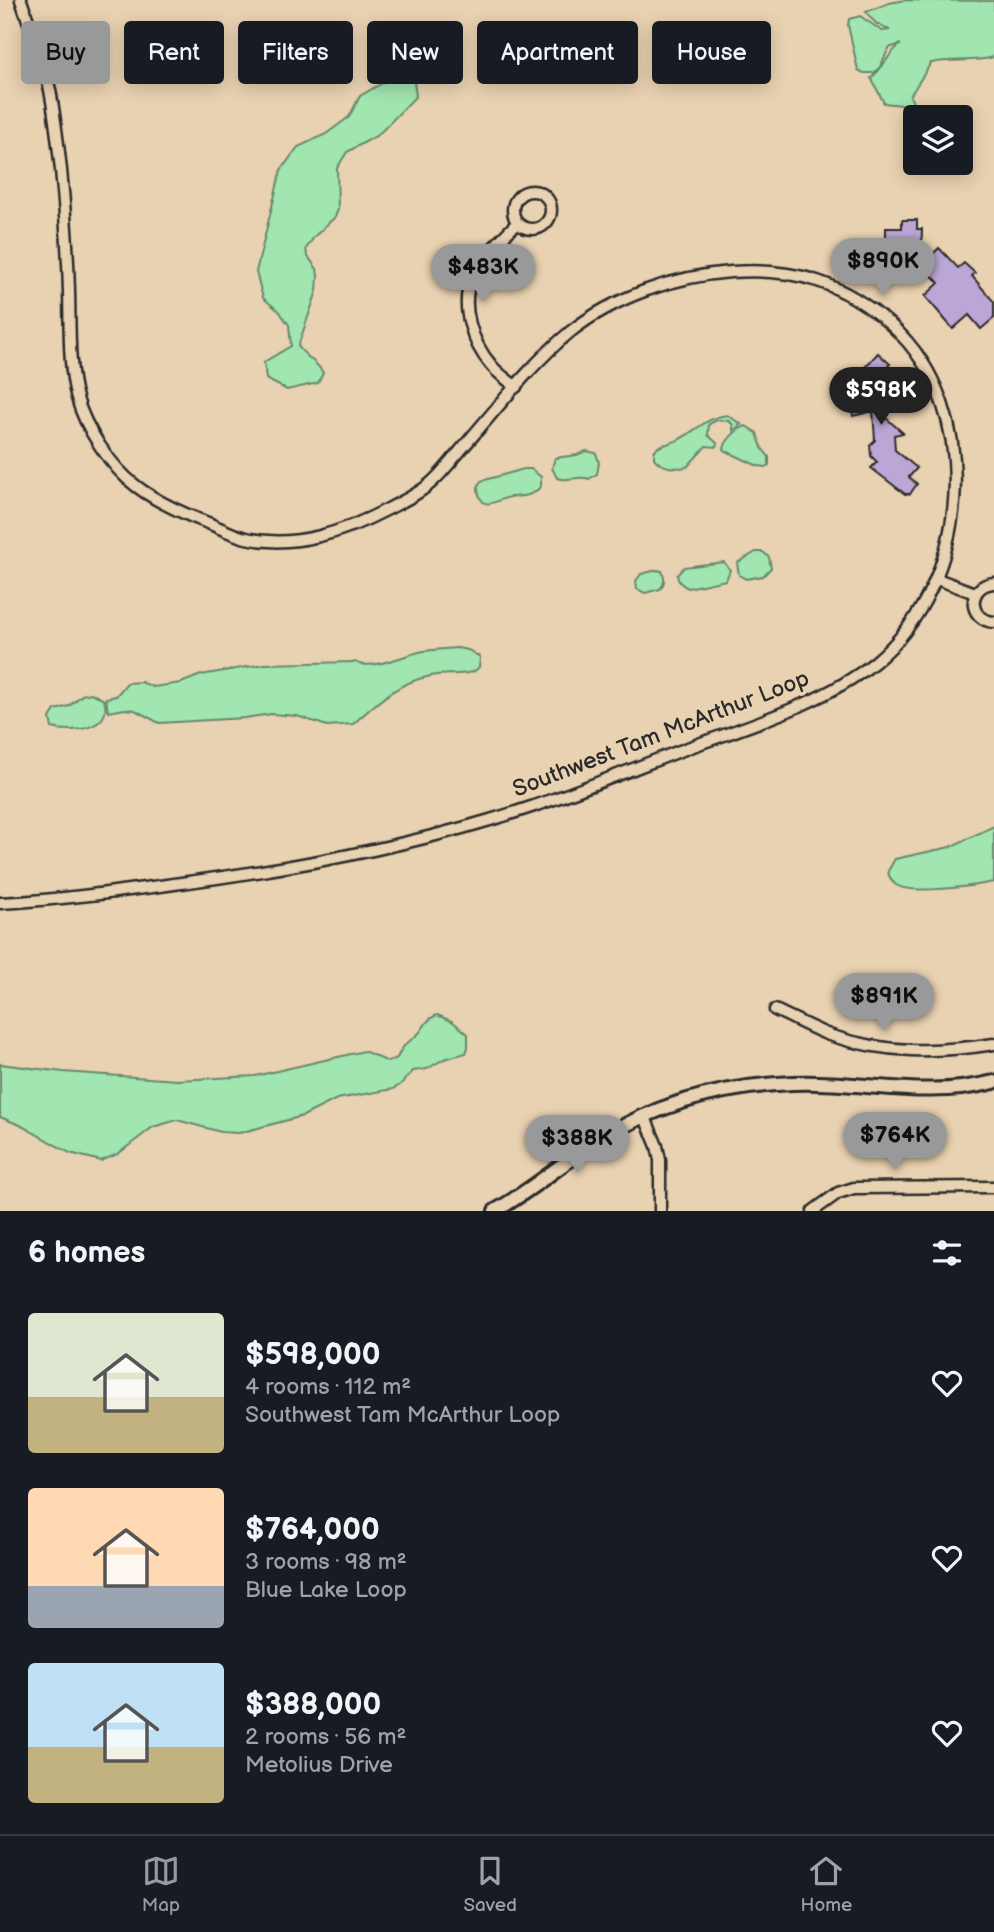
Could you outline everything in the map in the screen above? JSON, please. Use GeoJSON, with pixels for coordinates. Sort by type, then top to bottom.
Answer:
{"type":"FeatureCollection","features":[{"type":"Feature","properties":{"kind":"street","name":"Southwest Tam McArthur Loop"},"geometry":{"type":"LineString","coordinates":[[0,903],[49,901],[276,870],[439,834],[499,818],[782,713],[836,687],[877,661],[916,619],[937,579],[947,547],[954,507],[954,465],[939,394],[922,361],[899,332],[871,308],[835,285],[793,274],[751,270],[709,274],[649,289],[601,310],[567,334],[516,387],[430,485],[356,526],[312,538],[274,541],[242,537],[183,513],[134,484],[96,441],[77,397],[70,340],[64,209],[54,116],[50,88],[22,0]]}},
{"type":"Feature","properties":{"kind":"street"},"geometry":{"type":"LineString","coordinates":[[536,191],[546,197],[551,209],[550,216],[542,227],[528,229],[517,223],[513,218],[512,206],[519,195],[536,191]]}},
{"type":"Feature","properties":{"kind":"street"},"geometry":{"type":"LineString","coordinates":[[516,387],[491,366],[477,344],[470,326],[467,300],[471,281],[485,257],[517,223]]}},
{"type":"Feature","properties":{"kind":"street"},"geometry":{"type":"LineString","coordinates":[[937,579],[975,593]]}},
{"type":"Feature","properties":{"kind":"street"},"geometry":{"type":"LineString","coordinates":[[994,583],[981,586],[975,593],[973,603],[975,612],[981,619],[994,622]]}},
{"type":"Feature","properties":{"kind":"street"},"geometry":{"type":"LineString","coordinates":[[775,1010],[828,1035],[877,1048],[916,1052],[994,1044]]}},
{"type":"Feature","properties":{"kind":"street"},"geometry":{"type":"LineString","coordinates":[[495,1211],[600,1139],[644,1115],[687,1100],[740,1087],[794,1083],[841,1083],[924,1090],[994,1082]]}},
{"type":"Feature","properties":{"kind":"street"},"geometry":{"type":"LineString","coordinates":[[644,1115],[660,1160],[660,1211]]}},
{"type":"Feature","properties":{"kind":"street"},"geometry":{"type":"LineString","coordinates":[[813,1211],[838,1194],[854,1188],[994,1187]]}},
{"type":"Feature","properties":{"kind":"green space"},"geometry":{"type":"Polygon","coordinates":[[[906,0],[994,1],[994,57],[931,63],[910,96],[914,105],[884,103],[871,78],[901,44],[889,48],[874,73],[864,73],[858,70],[848,25],[849,19],[860,16],[882,31],[890,30],[877,24],[866,12],[906,0]]]}},
{"type":"Feature","properties":{"kind":"green space"},"geometry":{"type":"Polygon","coordinates":[[[381,84],[414,84],[416,96],[378,135],[347,152],[337,168],[338,209],[335,217],[314,237],[306,249],[317,269],[317,291],[298,346],[323,373],[318,383],[287,390],[266,379],[264,362],[291,346],[289,325],[279,311],[263,298],[256,272],[281,170],[298,147],[326,134],[349,117],[360,96],[381,84]]]}},
{"type":"Feature","properties":{"kind":"green space"},"geometry":{"type":"Polygon","coordinates":[[[727,415],[741,424],[733,431],[733,425],[729,421],[717,420],[709,424],[708,435],[717,443],[716,447],[706,446],[687,467],[669,467],[654,458],[654,451],[659,447],[678,440],[713,418],[727,415]]]}},
{"type":"Feature","properties":{"kind":"green space"},"geometry":{"type":"Polygon","coordinates":[[[746,426],[757,433],[762,448],[769,457],[769,465],[766,467],[724,450],[732,435],[746,426]]]}},
{"type":"Feature","properties":{"kind":"green space"},"geometry":{"type":"Polygon","coordinates":[[[586,451],[596,453],[599,463],[597,474],[589,479],[557,478],[552,468],[555,458],[586,451]]]}},
{"type":"Feature","properties":{"kind":"green space"},"geometry":{"type":"Polygon","coordinates":[[[531,469],[541,477],[538,490],[493,503],[482,501],[478,490],[481,481],[531,469]]]}},
{"type":"Feature","properties":{"kind":"green space"},"geometry":{"type":"Polygon","coordinates":[[[756,552],[763,552],[769,557],[771,568],[763,576],[746,579],[739,575],[737,563],[756,552]]]}},
{"type":"Feature","properties":{"kind":"green space"},"geometry":{"type":"Polygon","coordinates":[[[724,562],[730,570],[726,580],[688,588],[681,583],[677,575],[684,567],[724,562]]]}},
{"type":"Feature","properties":{"kind":"green space"},"geometry":{"type":"Polygon","coordinates":[[[662,571],[664,576],[660,589],[645,593],[637,589],[636,581],[641,574],[662,571]]]}},
{"type":"Feature","properties":{"kind":"green space"},"geometry":{"type":"Polygon","coordinates":[[[457,648],[468,650],[480,657],[479,667],[475,671],[431,676],[408,683],[389,694],[353,724],[327,726],[297,716],[271,714],[159,723],[135,710],[108,712],[106,698],[116,696],[127,683],[141,682],[153,687],[264,664],[355,662],[369,665],[424,651],[457,648]]]}},
{"type":"Feature","properties":{"kind":"green space"},"geometry":{"type":"Polygon","coordinates":[[[91,693],[104,700],[103,718],[89,727],[79,729],[52,728],[50,718],[55,710],[69,706],[82,695],[91,693]]]}},
{"type":"Feature","properties":{"kind":"green space"},"geometry":{"type":"Polygon","coordinates":[[[994,826],[994,882],[944,889],[915,889],[896,885],[890,879],[888,871],[895,859],[950,847],[994,826]]]}},
{"type":"Feature","properties":{"kind":"green space"},"geometry":{"type":"Polygon","coordinates":[[[437,1015],[452,1021],[468,1034],[466,1053],[444,1059],[427,1069],[413,1071],[393,1089],[337,1099],[303,1116],[239,1133],[221,1132],[177,1120],[153,1127],[118,1154],[101,1161],[70,1153],[0,1117],[0,1064],[63,1072],[177,1080],[255,1076],[364,1051],[388,1062],[397,1058],[405,1045],[437,1015]]]}},
{"type":"Feature","properties":{"kind":"building"},"geometry":{"type":"Polygon","coordinates":[[[902,220],[917,220],[917,229],[922,229],[921,256],[907,255],[895,249],[883,272],[868,263],[879,244],[886,245],[886,228],[902,228],[902,220]]]}},
{"type":"Feature","properties":{"kind":"building"},"geometry":{"type":"Polygon","coordinates":[[[939,248],[958,268],[964,263],[975,273],[972,276],[994,302],[994,318],[981,329],[969,315],[953,329],[925,296],[939,283],[922,265],[939,248]]]}},
{"type":"Feature","properties":{"kind":"building"},"geometry":{"type":"Polygon","coordinates":[[[878,353],[890,364],[873,381],[881,387],[889,407],[877,410],[903,433],[894,435],[895,450],[917,468],[909,477],[917,484],[910,494],[905,494],[871,468],[877,462],[871,456],[870,445],[875,440],[873,411],[853,416],[850,397],[843,384],[868,377],[865,367],[878,353]]]}}]}
